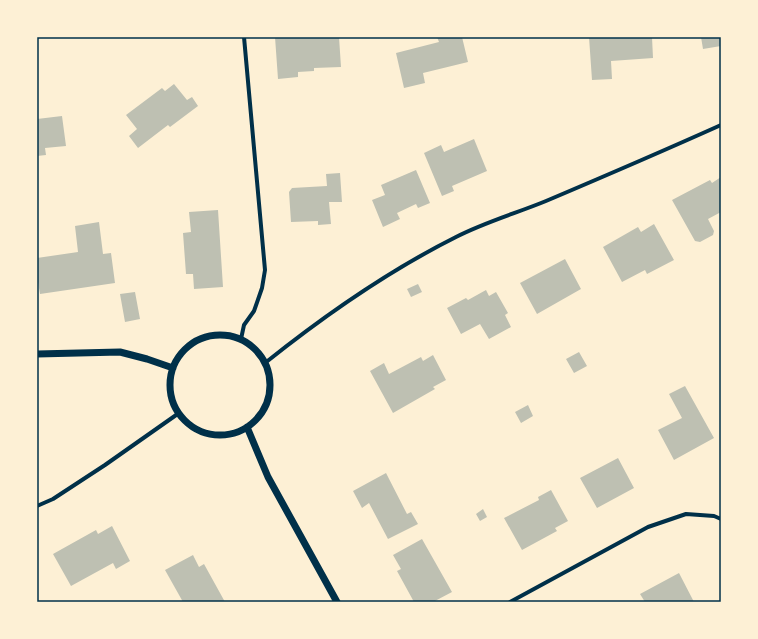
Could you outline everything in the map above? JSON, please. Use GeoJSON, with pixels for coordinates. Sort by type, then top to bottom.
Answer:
{"type":"FeatureCollection","features":[{"type":"Feature","properties":{"kind":"street"},"geometry":{"type":"LineString","coordinates":[[241,339],[244,325],[254,311],[262,288],[265,270],[244,37]]}},
{"type":"Feature","properties":{"kind":"street"},"geometry":{"type":"LineString","coordinates":[[265,363],[306,331],[358,294],[414,258],[458,236],[545,201],[721,126]]}},
{"type":"Feature","properties":{"kind":"street"},"geometry":{"type":"LineString","coordinates":[[213,335],[228,335],[241,339],[256,350],[265,363],[269,376],[270,392],[268,401],[260,415],[247,427],[229,434],[217,435],[204,432],[185,421],[173,402],[170,388],[173,368],[179,356],[188,346],[198,340],[213,335]]}},
{"type":"Feature","properties":{"kind":"street"},"geometry":{"type":"LineString","coordinates":[[37,354],[120,352],[173,368]]}},
{"type":"Feature","properties":{"kind":"street"},"geometry":{"type":"LineString","coordinates":[[37,506],[52,499],[105,465],[179,413]]}},
{"type":"Feature","properties":{"kind":"street"},"geometry":{"type":"LineString","coordinates":[[247,427],[268,477],[337,602]]}},
{"type":"Feature","properties":{"kind":"street"},"geometry":{"type":"LineString","coordinates":[[510,602],[648,528],[686,514],[714,516],[721,519]]}},
{"type":"Feature","properties":{"kind":"building"},"geometry":{"type":"Polygon","coordinates":[[[275,37],[339,37],[341,67],[314,68],[314,71],[298,72],[298,77],[278,79],[275,37]]]}},
{"type":"Feature","properties":{"kind":"building"},"geometry":{"type":"Polygon","coordinates":[[[437,37],[462,37],[468,62],[423,73],[425,83],[404,88],[396,53],[439,42],[437,37]]]}},
{"type":"Feature","properties":{"kind":"building"},"geometry":{"type":"Polygon","coordinates":[[[589,37],[652,37],[653,58],[611,61],[612,79],[592,80],[589,37]]]}},
{"type":"Feature","properties":{"kind":"building"},"geometry":{"type":"Polygon","coordinates":[[[701,37],[721,37],[721,46],[703,49],[701,37]]]}},
{"type":"Feature","properties":{"kind":"building"},"geometry":{"type":"Polygon","coordinates":[[[174,84],[187,100],[192,97],[198,106],[170,127],[168,125],[138,148],[129,136],[137,129],[126,115],[162,88],[165,91],[174,84]]]}},
{"type":"Feature","properties":{"kind":"building"},"geometry":{"type":"Polygon","coordinates":[[[62,116],[66,146],[45,148],[46,155],[37,156],[37,119],[62,116]]]}},
{"type":"Feature","properties":{"kind":"building"},"geometry":{"type":"Polygon","coordinates":[[[474,139],[487,171],[452,186],[454,191],[442,196],[424,153],[441,145],[444,152],[474,139]]]}},
{"type":"Feature","properties":{"kind":"building"},"geometry":{"type":"Polygon","coordinates":[[[416,170],[430,203],[418,208],[416,204],[397,213],[400,219],[383,227],[372,200],[385,195],[381,185],[416,170]]]}},
{"type":"Feature","properties":{"kind":"building"},"geometry":{"type":"Polygon","coordinates":[[[340,173],[342,202],[329,202],[331,224],[318,225],[318,221],[291,222],[289,192],[292,188],[327,186],[326,174],[340,173]]]}},
{"type":"Feature","properties":{"kind":"building"},"geometry":{"type":"Polygon","coordinates":[[[721,177],[721,212],[708,219],[714,231],[713,235],[700,242],[695,241],[672,200],[710,180],[712,183],[721,177]]]}},
{"type":"Feature","properties":{"kind":"building"},"geometry":{"type":"Polygon","coordinates":[[[218,210],[223,287],[194,289],[193,274],[186,274],[183,233],[191,232],[189,212],[218,210]]]}},
{"type":"Feature","properties":{"kind":"building"},"geometry":{"type":"Polygon","coordinates":[[[99,222],[103,254],[111,253],[115,283],[40,294],[37,276],[37,258],[78,252],[75,226],[99,222]]]}},
{"type":"Feature","properties":{"kind":"building"},"geometry":{"type":"Polygon","coordinates":[[[654,224],[674,260],[647,274],[645,270],[622,282],[603,247],[638,227],[641,232],[654,224]]]}},
{"type":"Feature","properties":{"kind":"building"},"geometry":{"type":"Polygon","coordinates":[[[565,259],[581,289],[537,314],[520,283],[565,259]]]}},
{"type":"Feature","properties":{"kind":"building"},"geometry":{"type":"Polygon","coordinates":[[[418,284],[422,292],[411,297],[407,289],[418,284]]]}},
{"type":"Feature","properties":{"kind":"building"},"geometry":{"type":"Polygon","coordinates":[[[486,290],[489,296],[496,292],[508,313],[505,315],[511,327],[489,339],[480,324],[461,334],[447,308],[466,298],[468,300],[486,290]]]}},
{"type":"Feature","properties":{"kind":"building"},"geometry":{"type":"Polygon","coordinates":[[[135,292],[140,319],[125,322],[120,294],[135,292]]]}},
{"type":"Feature","properties":{"kind":"building"},"geometry":{"type":"Polygon","coordinates":[[[579,352],[587,366],[574,373],[566,359],[579,352]]]}},
{"type":"Feature","properties":{"kind":"building"},"geometry":{"type":"Polygon","coordinates":[[[433,355],[446,380],[433,387],[435,389],[393,413],[370,371],[384,363],[389,374],[421,357],[423,361],[433,355]]]}},
{"type":"Feature","properties":{"kind":"building"},"geometry":{"type":"Polygon","coordinates":[[[685,386],[714,438],[674,460],[658,430],[682,418],[669,394],[685,386]]]}},
{"type":"Feature","properties":{"kind":"building"},"geometry":{"type":"Polygon","coordinates":[[[528,405],[533,416],[521,423],[515,412],[528,405]]]}},
{"type":"Feature","properties":{"kind":"building"},"geometry":{"type":"Polygon","coordinates":[[[618,458],[634,488],[597,508],[580,478],[618,458]]]}},
{"type":"Feature","properties":{"kind":"building"},"geometry":{"type":"Polygon","coordinates":[[[386,473],[407,514],[411,512],[418,524],[388,539],[369,503],[362,508],[353,491],[386,473]]]}},
{"type":"Feature","properties":{"kind":"building"},"geometry":{"type":"Polygon","coordinates":[[[551,490],[568,521],[555,528],[557,531],[522,550],[504,518],[539,500],[538,497],[551,490]]]}},
{"type":"Feature","properties":{"kind":"building"},"geometry":{"type":"Polygon","coordinates":[[[483,509],[487,517],[480,521],[476,514],[483,509]]]}},
{"type":"Feature","properties":{"kind":"building"},"geometry":{"type":"Polygon","coordinates":[[[112,526],[130,561],[116,569],[113,563],[71,586],[53,554],[96,530],[98,534],[112,526]]]}},
{"type":"Feature","properties":{"kind":"building"},"geometry":{"type":"Polygon","coordinates":[[[422,539],[452,592],[433,602],[414,602],[397,571],[401,569],[393,555],[422,539]]]}},
{"type":"Feature","properties":{"kind":"building"},"geometry":{"type":"Polygon","coordinates":[[[193,555],[199,567],[204,564],[225,602],[183,602],[165,570],[193,555]]]}},
{"type":"Feature","properties":{"kind":"building"},"geometry":{"type":"Polygon","coordinates":[[[679,573],[694,602],[645,602],[640,594],[679,573]]]}}]}
